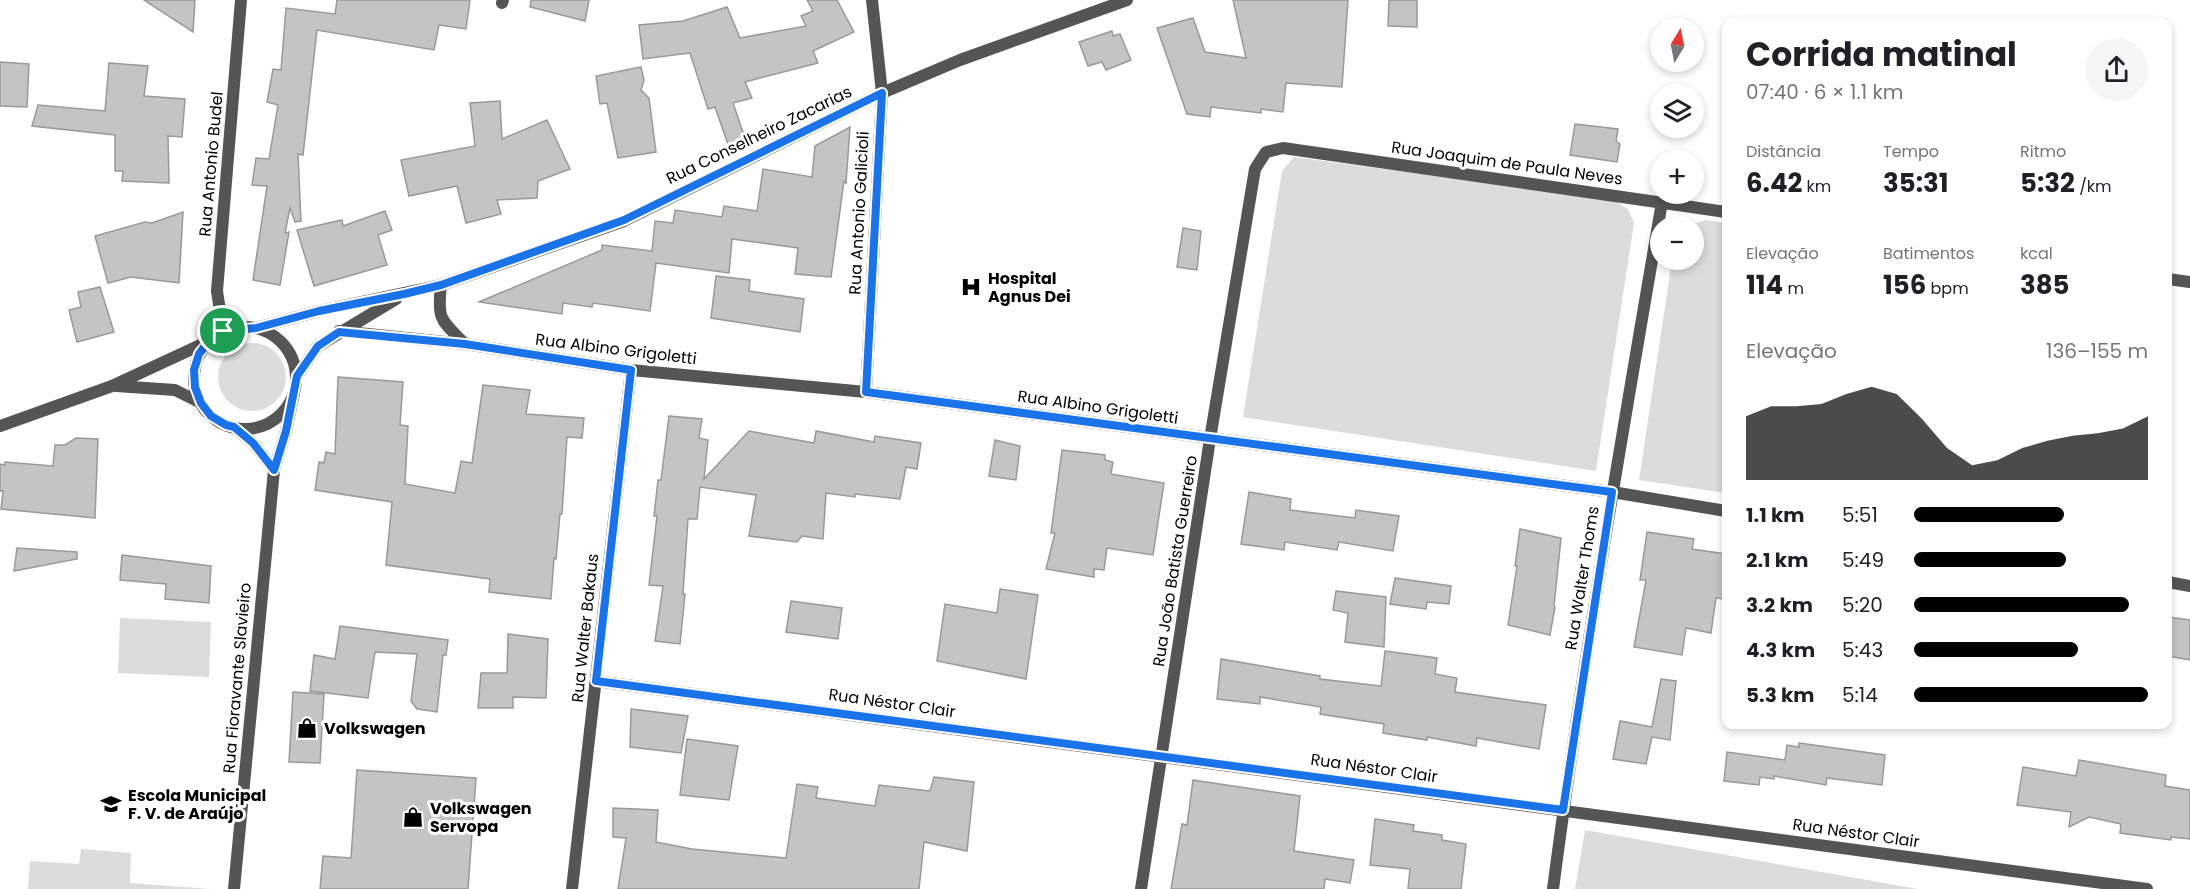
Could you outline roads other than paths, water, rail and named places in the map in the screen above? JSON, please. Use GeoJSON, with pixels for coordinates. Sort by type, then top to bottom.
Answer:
{"type":"FeatureCollection","features":[{"type":"Feature","properties":{"kind":"street","name":"Rua Antonio Budel"},"geometry":{"type":"LineString","coordinates":[[223,331],[217,291],[242,0]]}},
{"type":"Feature","properties":{"kind":"street","name":"Rua Antonio Galicioli"},"geometry":{"type":"LineString","coordinates":[[866,392],[882,93],[872,0]]}},
{"type":"Feature","properties":{"kind":"street","name":"Rua Conselheiro Zacarias"},"geometry":{"type":"LineString","coordinates":[[256,328],[319,311],[441,285],[624,220],[882,93],[960,60],[1127,0]]}},
{"type":"Feature","properties":{"kind":"street","name":"Rua Joaquim de Paula Neves"},"geometry":{"type":"LineString","coordinates":[[1283,148],[1650,200]]}},
{"type":"Feature","properties":{"kind":"street","name":"Rua João Batista Guerreiro"},"geometry":{"type":"LineString","coordinates":[[1141,889],[1210,439],[1256,169],[1266,152],[1283,148]]}},
{"type":"Feature","properties":{"kind":"street","name":"Rua Walter Thoms"},"geometry":{"type":"LineString","coordinates":[[1553,889],[1612,492],[1662,204]]}},
{"type":"Feature","properties":{"kind":"street","name":"Rua Joaquim de Paula Neves"},"geometry":{"type":"LineString","coordinates":[[1675,204],[1722,211]]}},
{"type":"Feature","properties":{"kind":"street"},"geometry":{"type":"LineString","coordinates":[[2172,280],[2190,282]]}},
{"type":"Feature","properties":{"kind":"street"},"geometry":{"type":"LineString","coordinates":[[441,285],[439,313],[443,323],[465,344]]}},
{"type":"Feature","properties":{"kind":"street","name":"Rua Conselheiro Zacarias"},"geometry":{"type":"LineString","coordinates":[[297,376],[318,346],[404,294]]}},
{"type":"Feature","properties":{"kind":"street"},"geometry":{"type":"LineString","coordinates":[[0,426],[112,386],[209,341],[223,331],[256,328],[272,334],[285,345],[293,360],[297,376],[294,393],[287,408],[275,420],[260,427],[243,429],[226,425],[211,416],[201,403],[195,387],[194,370],[199,354],[209,341]]}},
{"type":"Feature","properties":{"kind":"street","name":"Rua Albino Grigoletti"},"geometry":{"type":"LineString","coordinates":[[339,332],[465,344],[631,370],[866,392],[1612,492],[1722,510]]}},
{"type":"Feature","properties":{"kind":"street","name":"Rua Walter Bakaus"},"geometry":{"type":"LineString","coordinates":[[572,889],[631,370]]}},
{"type":"Feature","properties":{"kind":"street"},"geometry":{"type":"LineString","coordinates":[[112,386],[175,390],[201,403]]}},
{"type":"Feature","properties":{"kind":"street","name":"Rua Fioravante Slavieiro"},"geometry":{"type":"LineString","coordinates":[[234,889],[274,470],[286,431],[294,393]]}},
{"type":"Feature","properties":{"kind":"street"},"geometry":{"type":"LineString","coordinates":[[234,427],[253,443],[274,470]]}},
{"type":"Feature","properties":{"kind":"street"},"geometry":{"type":"LineString","coordinates":[[2172,583],[2190,586]]}},
{"type":"Feature","properties":{"kind":"street","name":"Rua Néstor Clair"},"geometry":{"type":"LineString","coordinates":[[596,681],[2147,889]]}},
{"type":"Feature","properties":{"kind":"place","name":"Hospital Agnus Dei"},"geometry":{"type":"Point","coordinates":[971,287]}},
{"type":"Feature","properties":{"kind":"place","name":"Volkswagen"},"geometry":{"type":"Point","coordinates":[307,728]}},
{"type":"Feature","properties":{"kind":"place","name":"Escola Municipal F. V. de Araújo"},"geometry":{"type":"Point","coordinates":[111,804]}},
{"type":"Feature","properties":{"kind":"place","name":"Volkswagen Servopa"},"geometry":{"type":"Point","coordinates":[413,817]}}]}
